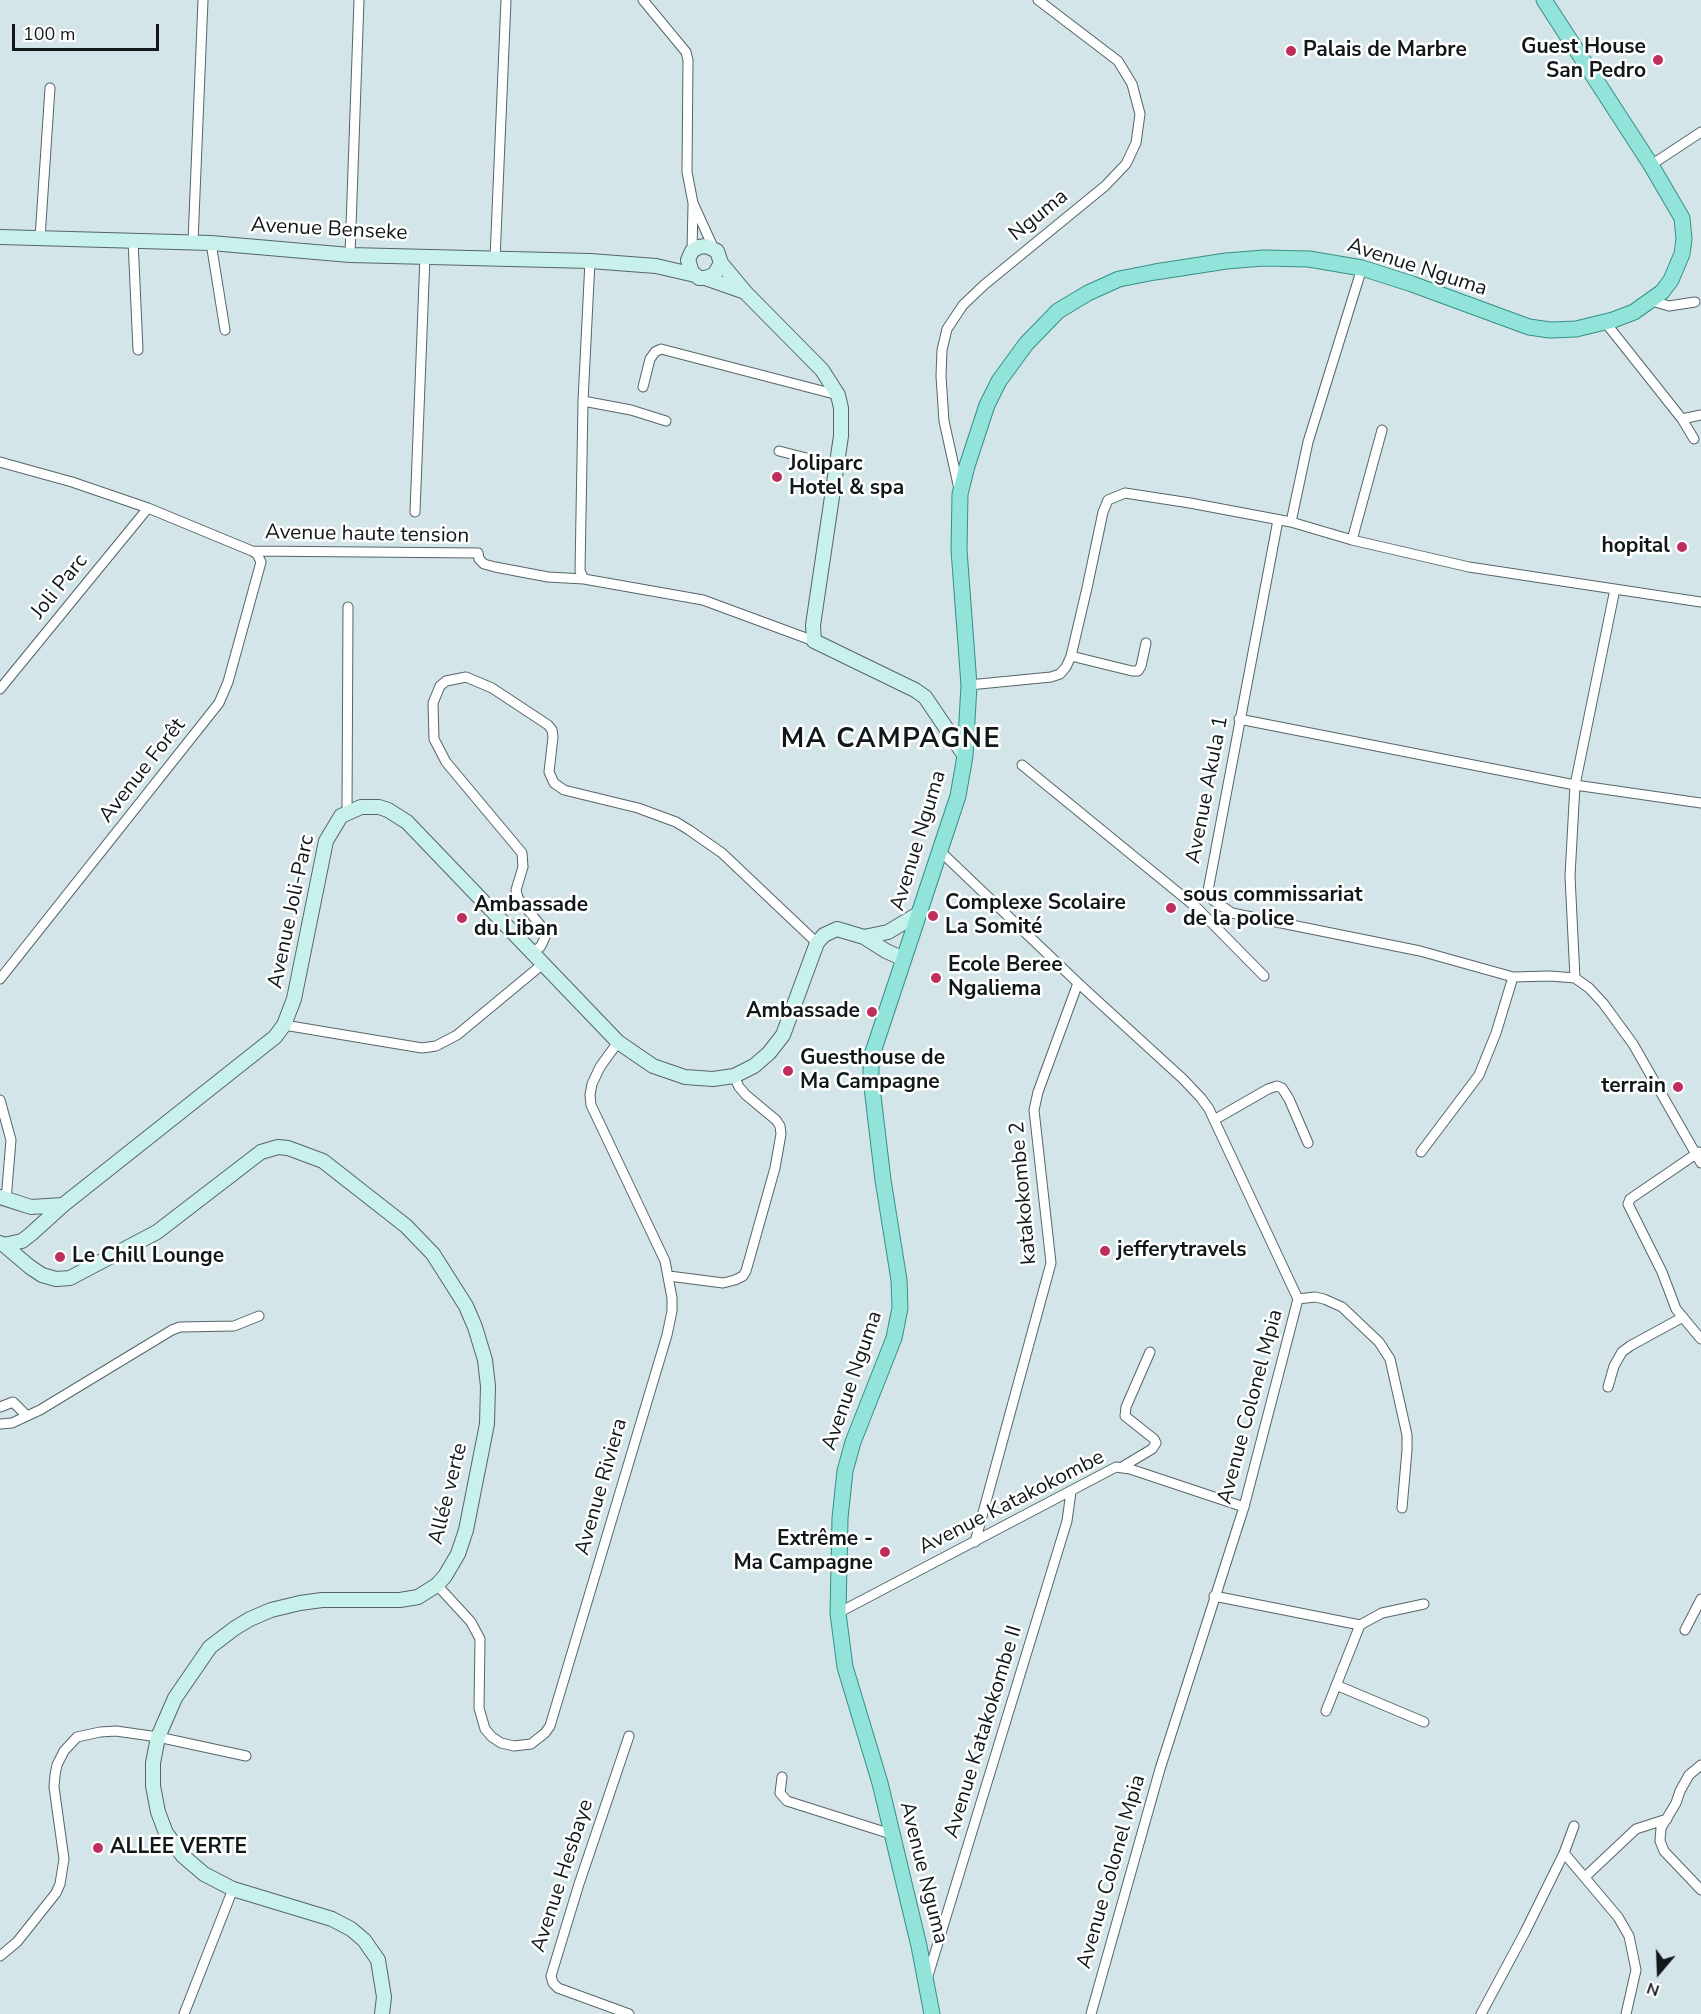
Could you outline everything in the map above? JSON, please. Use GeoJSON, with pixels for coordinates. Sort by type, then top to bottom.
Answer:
{"type":"FeatureCollection","features":[{"type":"Feature","properties":{"kind":"main road","name":"Avenue Nguma"},"geometry":{"type":"LineString","coordinates":[[932,2014],[880,1783],[845,1667],[838,1613],[840,1518],[845,1471],[853,1442],[894,1338],[900,1308],[899,1280],[883,1180],[871,1067],[874,1048],[958,796],[965,756],[969,684],[959,550],[960,494],[970,456],[987,405],[999,381],[1011,362],[1041,326],[1058,311],[1088,293],[1119,279],[1191,265],[1236,260],[1309,259],[1362,268],[1529,327],[1550,330],[1576,329],[1605,322],[1634,312],[1652,301],[1671,280],[1682,254],[1684,239],[1682,218],[1651,165],[1545,0]]}},
{"type":"Feature","properties":{"kind":"street"},"geometry":{"type":"LineString","coordinates":[[193,242],[203,0]]}},
{"type":"Feature","properties":{"kind":"street"},"geometry":{"type":"LineString","coordinates":[[350,255],[358,0]]}},
{"type":"Feature","properties":{"kind":"street"},"geometry":{"type":"LineString","coordinates":[[495,259],[506,0]]}},
{"type":"Feature","properties":{"kind":"street"},"geometry":{"type":"LineString","coordinates":[[644,0],[686,52],[688,60],[686,158],[693,203],[689,268],[700,277],[714,275],[721,262]]}},
{"type":"Feature","properties":{"kind":"street","name":"Nguma"},"geometry":{"type":"LineString","coordinates":[[960,494],[944,421],[941,376],[942,350],[947,329],[963,305],[984,285],[1105,186],[1125,164],[1136,143],[1140,114],[1132,84],[1118,61],[1038,0]]}},
{"type":"Feature","properties":{"kind":"street"},"geometry":{"type":"LineString","coordinates":[[40,238],[51,88]]}},
{"type":"Feature","properties":{"kind":"street"},"geometry":{"type":"LineString","coordinates":[[1651,165],[1701,132]]}},
{"type":"Feature","properties":{"kind":"street"},"geometry":{"type":"LineString","coordinates":[[693,203],[721,262],[746,293],[822,370],[838,395],[842,422],[838,466],[813,626],[814,642],[920,694],[929,703],[965,756]]}},
{"type":"Feature","properties":{"kind":"street","name":"Avenue Benseke"},"geometry":{"type":"LineString","coordinates":[[0,237],[193,242],[350,255],[590,261],[656,266]]}},
{"type":"Feature","properties":{"kind":"street"},"geometry":{"type":"LineString","coordinates":[[133,240],[138,350]]}},
{"type":"Feature","properties":{"kind":"street"},"geometry":{"type":"LineString","coordinates":[[211,243],[225,330]]}},
{"type":"Feature","properties":{"kind":"street"},"geometry":{"type":"LineString","coordinates":[[656,266],[690,255],[699,247],[706,246],[714,249]]}},
{"type":"Feature","properties":{"kind":"street"},"geometry":{"type":"LineString","coordinates":[[415,512],[425,256]]}},
{"type":"Feature","properties":{"kind":"street"},"geometry":{"type":"LineString","coordinates":[[589,581],[580,571],[583,401],[590,261]]}},
{"type":"Feature","properties":{"kind":"street"},"geometry":{"type":"LineString","coordinates":[[656,266],[700,277],[746,293]]}},
{"type":"Feature","properties":{"kind":"street"},"geometry":{"type":"LineString","coordinates":[[1291,522],[1308,442],[1362,268]]}},
{"type":"Feature","properties":{"kind":"street"},"geometry":{"type":"LineString","coordinates":[[1652,301],[1669,306],[1695,302]]}},
{"type":"Feature","properties":{"kind":"street"},"geometry":{"type":"LineString","coordinates":[[1605,322],[1682,419],[1694,439]]}},
{"type":"Feature","properties":{"kind":"street"},"geometry":{"type":"LineString","coordinates":[[643,387],[650,359],[655,352],[662,349],[838,395]]}},
{"type":"Feature","properties":{"kind":"street"},"geometry":{"type":"LineString","coordinates":[[583,401],[632,410],[666,421]]}},
{"type":"Feature","properties":{"kind":"street"},"geometry":{"type":"LineString","coordinates":[[1682,419],[1701,415]]}},
{"type":"Feature","properties":{"kind":"street"},"geometry":{"type":"LineString","coordinates":[[1352,540],[1382,430]]}},
{"type":"Feature","properties":{"kind":"street"},"geometry":{"type":"LineString","coordinates":[[779,451],[838,466]]}},
{"type":"Feature","properties":{"kind":"street"},"geometry":{"type":"LineString","coordinates":[[0,462],[148,508],[252,550]]}},
{"type":"Feature","properties":{"kind":"street"},"geometry":{"type":"LineString","coordinates":[[969,684],[1060,674],[1066,667],[1071,656],[1103,512],[1108,500],[1125,494],[1190,503],[1291,522],[1352,540],[1469,567],[1701,602]]}},
{"type":"Feature","properties":{"kind":"street","name":"Joli Parc"},"geometry":{"type":"LineString","coordinates":[[0,688],[148,508]]}},
{"type":"Feature","properties":{"kind":"street","name":"Avenue Akula 1"},"geometry":{"type":"LineString","coordinates":[[1278,520],[1207,896],[1232,913],[1420,951],[1513,977],[1575,978]]}},
{"type":"Feature","properties":{"kind":"street","name":"Avenue haute tension"},"geometry":{"type":"LineString","coordinates":[[252,550],[478,553],[479,560],[495,567],[558,579],[589,581],[703,600],[814,642]]}},
{"type":"Feature","properties":{"kind":"street","name":"Avenue Forêt"},"geometry":{"type":"LineString","coordinates":[[0,979],[219,703],[228,682],[261,565],[260,558],[252,550]]}},
{"type":"Feature","properties":{"kind":"street"},"geometry":{"type":"LineString","coordinates":[[1615,589],[1575,785],[1570,876],[1575,978],[1589,988],[1603,1003],[1633,1044],[1698,1152],[1701,1163]]}},
{"type":"Feature","properties":{"kind":"street"},"geometry":{"type":"LineString","coordinates":[[348,608],[347,813],[361,807],[379,807],[396,814],[407,822],[618,1042],[653,1066],[706,1079],[734,1076],[754,1066],[769,1053],[783,1035],[817,943],[824,935],[837,929],[864,937],[904,959]]}},
{"type":"Feature","properties":{"kind":"street"},"geometry":{"type":"LineString","coordinates":[[1071,656],[1138,671],[1142,666],[1146,643]]}},
{"type":"Feature","properties":{"kind":"street"},"geometry":{"type":"LineString","coordinates":[[534,952],[541,946],[545,937],[541,926],[518,898],[516,890],[523,867],[522,853],[446,762],[434,739],[433,703],[440,686],[446,681],[466,677],[492,688],[548,725],[553,737],[549,772],[559,787],[638,808],[676,822],[722,853],[817,943]]}},
{"type":"Feature","properties":{"kind":"street"},"geometry":{"type":"LineString","coordinates":[[1239,719],[1575,785],[1701,803]]}},
{"type":"Feature","properties":{"kind":"street"},"geometry":{"type":"LineString","coordinates":[[1022,765],[1197,908],[1264,976]]}},
{"type":"Feature","properties":{"kind":"street","name":"Avenue Joli-Parc"},"geometry":{"type":"LineString","coordinates":[[2,1244],[22,1241],[63,1205],[262,1049],[284,1025],[294,999],[322,854],[336,822],[347,813]]}},
{"type":"Feature","properties":{"kind":"street","name":"Avenue Colonel Mpia"},"geometry":{"type":"LineString","coordinates":[[940,850],[1078,983],[1184,1079],[1209,1109],[1298,1299],[1244,1507],[1160,1769],[1091,2014]]}},
{"type":"Feature","properties":{"kind":"street"},"geometry":{"type":"LineString","coordinates":[[1197,908],[1207,896]]}},
{"type":"Feature","properties":{"kind":"street"},"geometry":{"type":"LineString","coordinates":[[864,937],[895,929],[918,914]]}},
{"type":"Feature","properties":{"kind":"street"},"geometry":{"type":"LineString","coordinates":[[284,1025],[422,1047],[436,1046],[457,1035],[544,963]]}},
{"type":"Feature","properties":{"kind":"street"},"geometry":{"type":"LineString","coordinates":[[1421,1152],[1479,1075],[1496,1033],[1513,977]]}},
{"type":"Feature","properties":{"kind":"street","name":"katakokombe 2"},"geometry":{"type":"LineString","coordinates":[[975,1542],[1051,1263],[1035,1110],[1038,1092],[1078,983]]}},
{"type":"Feature","properties":{"kind":"street","name":"Avenue Riviera"},"geometry":{"type":"LineString","coordinates":[[437,1585],[471,1622],[480,1639],[479,1708],[485,1729],[501,1743],[514,1746],[531,1744],[550,1726],[667,1335],[672,1311],[669,1276],[665,1261],[591,1105],[592,1084],[600,1066],[618,1042]]}},
{"type":"Feature","properties":{"kind":"street"},"geometry":{"type":"LineString","coordinates":[[669,1276],[723,1282],[735,1280],[746,1271],[775,1168],[781,1134],[776,1120],[746,1095],[734,1076]]}},
{"type":"Feature","properties":{"kind":"street"},"geometry":{"type":"LineString","coordinates":[[1214,1120],[1277,1086],[1282,1088],[1289,1099],[1308,1143]]}},
{"type":"Feature","properties":{"kind":"street"},"geometry":{"type":"LineString","coordinates":[[0,1100],[11,1140],[3,1198],[31,1207],[63,1205]]}},
{"type":"Feature","properties":{"kind":"street","name":"Allée verte"},"geometry":{"type":"LineString","coordinates":[[2,1244],[42,1275],[56,1279],[70,1278],[157,1232],[251,1158],[278,1147],[298,1150],[317,1158],[360,1188],[406,1226],[433,1254],[466,1306],[475,1327],[484,1360],[488,1386],[487,1424],[479,1474],[461,1546],[445,1576],[437,1585],[418,1597],[400,1600],[322,1600],[283,1607],[250,1618],[221,1637],[205,1654],[175,1698],[158,1737],[153,1763],[153,1786],[158,1812],[166,1833],[183,1856],[204,1874],[233,1889],[332,1919],[351,1929],[364,1940],[378,1960],[384,1997],[382,2014]]}},
{"type":"Feature","properties":{"kind":"street"},"geometry":{"type":"LineString","coordinates":[[1698,1152],[1630,1199],[1628,1204],[1662,1272],[1673,1303],[1701,1339]]}},
{"type":"Feature","properties":{"kind":"street"},"geometry":{"type":"LineString","coordinates":[[1298,1299],[1315,1297],[1342,1308],[1379,1342],[1390,1359],[1407,1435],[1402,1508]]}},
{"type":"Feature","properties":{"kind":"street"},"geometry":{"type":"LineString","coordinates":[[0,1426],[40,1410],[172,1330],[180,1327],[234,1326],[259,1316]]}},
{"type":"Feature","properties":{"kind":"street"},"geometry":{"type":"LineString","coordinates":[[1608,1387],[1614,1366],[1622,1352],[1683,1317]]}},
{"type":"Feature","properties":{"kind":"street"},"geometry":{"type":"LineString","coordinates":[[1122,1467],[1152,1449],[1156,1443],[1125,1416],[1126,1407],[1150,1352]]}},
{"type":"Feature","properties":{"kind":"street"},"geometry":{"type":"LineString","coordinates":[[0,1407],[13,1402],[27,1416]]}},
{"type":"Feature","properties":{"kind":"street","name":"Avenue Katakokombe"},"geometry":{"type":"LineString","coordinates":[[838,1613],[1071,1492],[1111,1468],[1122,1467],[1244,1507]]}},
{"type":"Feature","properties":{"kind":"street","name":"Avenue Katakokombe II"},"geometry":{"type":"LineString","coordinates":[[926,1981],[1067,1521],[1071,1492]]}},
{"type":"Feature","properties":{"kind":"street"},"geometry":{"type":"LineString","coordinates":[[1214,1596],[1360,1625]]}},
{"type":"Feature","properties":{"kind":"street"},"geometry":{"type":"LineString","coordinates":[[1685,1630],[1701,1599]]}},
{"type":"Feature","properties":{"kind":"street"},"geometry":{"type":"LineString","coordinates":[[1326,1711],[1360,1625],[1382,1613],[1424,1604]]}},
{"type":"Feature","properties":{"kind":"street"},"geometry":{"type":"LineString","coordinates":[[1336,1684],[1424,1722]]}},
{"type":"Feature","properties":{"kind":"street"},"geometry":{"type":"LineString","coordinates":[[0,1956],[17,1942],[60,1884],[64,1859],[54,1787],[57,1765],[64,1750],[77,1737],[116,1731],[158,1737],[246,1756]]}},
{"type":"Feature","properties":{"kind":"street","name":"Avenue Hesbaye"},"geometry":{"type":"LineString","coordinates":[[629,1736],[586,1862],[551,1976],[558,1988],[629,2014]]}},
{"type":"Feature","properties":{"kind":"street"},"geometry":{"type":"LineString","coordinates":[[1701,1765],[1689,1775],[1680,1791],[1676,1803],[1661,1828],[1660,1841],[1664,1851],[1701,1890]]}},
{"type":"Feature","properties":{"kind":"street"},"geometry":{"type":"LineString","coordinates":[[782,1777],[780,1793],[787,1801],[891,1834]]}},
{"type":"Feature","properties":{"kind":"street"},"geometry":{"type":"LineString","coordinates":[[1586,1877],[1636,1829],[1667,1818]]}},
{"type":"Feature","properties":{"kind":"street"},"geometry":{"type":"LineString","coordinates":[[1481,2014],[1525,1932],[1564,1853],[1574,1826]]}},
{"type":"Feature","properties":{"kind":"street"},"geometry":{"type":"LineString","coordinates":[[1564,1853],[1618,1917],[1632,1943],[1636,1970],[1626,2014]]}},
{"type":"Feature","properties":{"kind":"street"},"geometry":{"type":"LineString","coordinates":[[184,2014],[233,1889]]}},
{"type":"Feature","properties":{"kind":"place","name":"Palais de Marbre"},"geometry":{"type":"Point","coordinates":[1291,51]}},
{"type":"Feature","properties":{"kind":"place","name":"Guest House San Pedro"},"geometry":{"type":"Point","coordinates":[1658,60]}},
{"type":"Feature","properties":{"kind":"place","name":"Joliparc Hotel & spa"},"geometry":{"type":"Point","coordinates":[777,477]}},
{"type":"Feature","properties":{"kind":"place","name":"hopital"},"geometry":{"type":"Point","coordinates":[1682,547]}},
{"type":"Feature","properties":{"kind":"place","name":"sous commissariat de la police"},"geometry":{"type":"Point","coordinates":[1171,908]}},
{"type":"Feature","properties":{"kind":"place","name":"Complexe Scolaire La Somité"},"geometry":{"type":"Point","coordinates":[933,916]}},
{"type":"Feature","properties":{"kind":"place","name":"Ambassade du Liban"},"geometry":{"type":"Point","coordinates":[462,918]}},
{"type":"Feature","properties":{"kind":"place","name":"Ecole Beree Ngaliema"},"geometry":{"type":"Point","coordinates":[936,978]}},
{"type":"Feature","properties":{"kind":"place","name":"Ambassade"},"geometry":{"type":"Point","coordinates":[872,1012]}},
{"type":"Feature","properties":{"kind":"place","name":"Guesthouse de Ma Campagne"},"geometry":{"type":"Point","coordinates":[788,1071]}},
{"type":"Feature","properties":{"kind":"place","name":"terrain"},"geometry":{"type":"Point","coordinates":[1678,1087]}},
{"type":"Feature","properties":{"kind":"place","name":"jefferytravels"},"geometry":{"type":"Point","coordinates":[1105,1251]}},
{"type":"Feature","properties":{"kind":"place","name":"Le Chill Lounge"},"geometry":{"type":"Point","coordinates":[60,1257]}},
{"type":"Feature","properties":{"kind":"place","name":"Extrême - Ma Campagne"},"geometry":{"type":"Point","coordinates":[885,1552]}},
{"type":"Feature","properties":{"kind":"place","name":"ALLEE VERTE"},"geometry":{"type":"Point","coordinates":[98,1848]}},
{"type":"Feature","properties":{"kind":"district","name":"MA CAMPAGNE"},"geometry":{"type":"Point","coordinates":[891,740]}}]}
